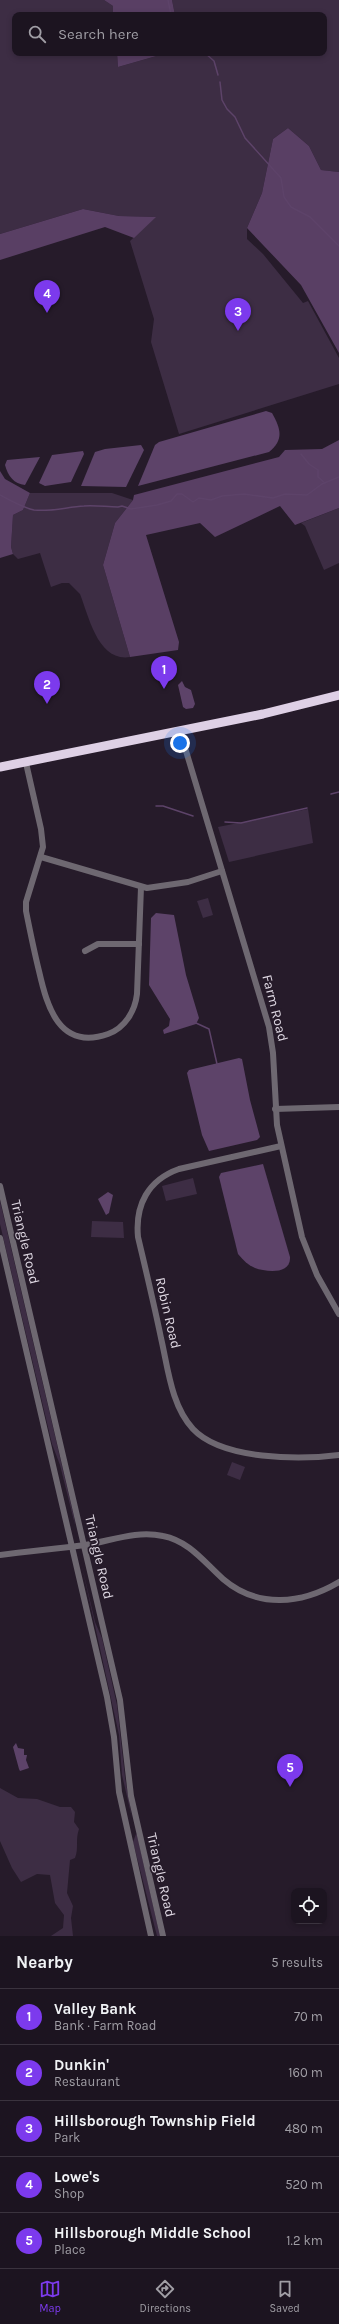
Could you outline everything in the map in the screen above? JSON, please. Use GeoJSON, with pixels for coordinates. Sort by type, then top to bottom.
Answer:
{"type":"FeatureCollection","features":[{"type":"Feature","properties":{"kind":"highway"},"geometry":{"type":"LineString","coordinates":[[0,767],[277,711],[339,695]]}},
{"type":"Feature","properties":{"kind":"highway"},"geometry":{"type":"LineString","coordinates":[[277,711],[339,702]]}},
{"type":"Feature","properties":{"kind":"street","name":"Farm Road"},"geometry":{"type":"LineString","coordinates":[[180,731],[269,1027],[274,1053],[275,1109],[281,1146],[302,1237],[317,1275],[339,1314]]}},
{"type":"Feature","properties":{"kind":"street"},"geometry":{"type":"LineString","coordinates":[[26,762],[42,834],[43,847],[26,902],[26,911],[46,1002],[53,1016],[63,1027],[77,1034],[96,1037],[110,1033],[125,1021],[136,1001],[141,887]]}},
{"type":"Feature","properties":{"kind":"street"},"geometry":{"type":"LineString","coordinates":[[41,857],[141,887],[156,887],[188,882],[222,871]]}},
{"type":"Feature","properties":{"kind":"street"},"geometry":{"type":"LineString","coordinates":[[85,951],[98,944],[139,944]]}},
{"type":"Feature","properties":{"kind":"street"},"geometry":{"type":"LineString","coordinates":[[275,1109],[339,1107]]}},
{"type":"Feature","properties":{"kind":"street","name":"Robin Road"},"geometry":{"type":"LineString","coordinates":[[281,1146],[179,1170],[165,1175],[152,1186],[142,1200],[137,1217],[138,1237],[178,1405],[194,1430],[206,1439],[269,1457],[303,1458],[339,1455]]}},
{"type":"Feature","properties":{"kind":"street","name":"Triangle Road"},"geometry":{"type":"LineString","coordinates":[[0,1186],[120,1700],[131,1796],[163,1936]]}},
{"type":"Feature","properties":{"kind":"street","name":"Triangle Road"},"geometry":{"type":"LineString","coordinates":[[0,1238],[107,1697],[114,1737],[119,1792],[151,1936]]}},
{"type":"Feature","properties":{"kind":"street"},"geometry":{"type":"LineString","coordinates":[[0,1555],[84,1545],[141,1534],[170,1537],[196,1552],[231,1585],[249,1595],[271,1600],[299,1599],[322,1591],[339,1582]]}},
{"type":"Feature","properties":{"kind":"shaded area"},"geometry":{"type":"Polygon","coordinates":[[[0,0],[104,0],[113,6],[113,12],[12,12],[12,56],[117,56],[118,67],[156,56],[327,56],[327,12],[174,12],[172,0],[339,0],[339,172],[321,170],[309,146],[288,128],[273,139],[262,193],[247,228],[247,239],[263,254],[303,303],[308,301],[339,358],[339,384],[179,434],[151,342],[154,319],[130,241],[155,217],[119,216],[83,209],[0,234],[0,0]]]}},
{"type":"Feature","properties":{"kind":"shaded area"},"geometry":{"type":"Polygon","coordinates":[[[104,0],[172,0],[174,12],[113,12],[113,6],[104,0]]]}},
{"type":"Feature","properties":{"kind":"shaded area"},"geometry":{"type":"Polygon","coordinates":[[[117,56],[156,56],[118,67],[117,56]]]}},
{"type":"Feature","properties":{"kind":"shaded area"},"geometry":{"type":"Polygon","coordinates":[[[288,128],[309,146],[321,170],[339,172],[339,353],[301,285],[247,228],[262,193],[273,139],[288,128]]]}},
{"type":"Feature","properties":{"kind":"shaded area"},"geometry":{"type":"Polygon","coordinates":[[[83,209],[119,216],[156,217],[134,238],[105,227],[0,260],[0,234],[83,209]]]}},
{"type":"Feature","properties":{"kind":"shaded area"},"geometry":{"type":"Polygon","coordinates":[[[266,411],[272,413],[280,434],[274,448],[269,452],[138,486],[155,445],[159,442],[266,411]]]}},
{"type":"Feature","properties":{"kind":"shaded area"},"geometry":{"type":"Polygon","coordinates":[[[339,440],[339,508],[295,525],[280,506],[215,537],[200,523],[146,535],[179,642],[178,650],[130,657],[103,565],[115,523],[133,500],[134,495],[279,457],[285,450],[322,449],[339,440]]]}},
{"type":"Feature","properties":{"kind":"shaded area"},"geometry":{"type":"Polygon","coordinates":[[[141,445],[144,450],[126,487],[81,486],[95,452],[105,449],[141,445]]]}},
{"type":"Feature","properties":{"kind":"shaded area"},"geometry":{"type":"Polygon","coordinates":[[[83,451],[84,454],[71,482],[45,486],[39,483],[52,455],[83,451]]]}},
{"type":"Feature","properties":{"kind":"shaded area"},"geometry":{"type":"Polygon","coordinates":[[[40,457],[25,485],[12,479],[5,465],[7,460],[40,457]]]}},
{"type":"Feature","properties":{"kind":"shaded area"},"geometry":{"type":"Polygon","coordinates":[[[0,471],[5,479],[30,493],[23,510],[13,515],[11,547],[13,554],[0,558],[0,471]]]}},
{"type":"Feature","properties":{"kind":"shaded area"},"geometry":{"type":"Polygon","coordinates":[[[30,493],[112,493],[133,500],[115,523],[103,565],[130,657],[119,657],[102,645],[91,625],[80,594],[69,583],[62,583],[51,587],[40,553],[18,559],[13,554],[11,547],[13,515],[23,510],[30,493]]]}},
{"type":"Feature","properties":{"kind":"shaded area"},"geometry":{"type":"Polygon","coordinates":[[[339,508],[339,563],[324,570],[305,526],[301,523],[339,508]]]}},
{"type":"Feature","properties":{"kind":"shaded area"},"geometry":{"type":"Polygon","coordinates":[[[182,681],[185,687],[191,690],[195,704],[193,708],[186,709],[183,707],[178,685],[182,681]]]}},
{"type":"Feature","properties":{"kind":"shaded area"},"geometry":{"type":"Polygon","coordinates":[[[308,809],[313,843],[229,862],[218,827],[308,809]]]}},
{"type":"Feature","properties":{"kind":"shaded area"},"geometry":{"type":"Polygon","coordinates":[[[208,898],[213,915],[203,918],[197,901],[208,898]]]}},
{"type":"Feature","properties":{"kind":"shaded area"},"geometry":{"type":"Polygon","coordinates":[[[156,913],[174,915],[186,975],[199,1018],[196,1024],[164,1034],[163,1030],[169,1026],[170,1019],[149,985],[151,918],[156,913]]]}},
{"type":"Feature","properties":{"kind":"shaded area"},"geometry":{"type":"Polygon","coordinates":[[[239,1058],[242,1059],[250,1100],[260,1137],[257,1140],[209,1151],[202,1135],[187,1073],[189,1070],[239,1058]]]}},
{"type":"Feature","properties":{"kind":"shaded area"},"geometry":{"type":"Polygon","coordinates":[[[263,1164],[290,1257],[289,1263],[286,1267],[277,1271],[255,1268],[238,1254],[219,1177],[221,1173],[263,1164]]]}},
{"type":"Feature","properties":{"kind":"shaded area"},"geometry":{"type":"Polygon","coordinates":[[[193,1178],[197,1194],[166,1201],[162,1186],[193,1178]]]}},
{"type":"Feature","properties":{"kind":"shaded area"},"geometry":{"type":"Polygon","coordinates":[[[108,1192],[113,1195],[109,1213],[106,1215],[98,1199],[108,1192]]]}},
{"type":"Feature","properties":{"kind":"shaded area"},"geometry":{"type":"Polygon","coordinates":[[[0,1201],[75,1525],[60,1465],[52,1444],[0,1224],[0,1201]]]}},
{"type":"Feature","properties":{"kind":"shaded area"},"geometry":{"type":"Polygon","coordinates":[[[92,1221],[123,1222],[124,1238],[91,1237],[92,1221]]]}},
{"type":"Feature","properties":{"kind":"shaded area"},"geometry":{"type":"Polygon","coordinates":[[[232,1462],[245,1467],[240,1480],[227,1475],[232,1462]]]}},
{"type":"Feature","properties":{"kind":"shaded area"},"geometry":{"type":"Polygon","coordinates":[[[81,1562],[95,1622],[102,1638],[117,1705],[125,1777],[132,1818],[122,1775],[119,1735],[81,1562]]]}},
{"type":"Feature","properties":{"kind":"shaded area"},"geometry":{"type":"Polygon","coordinates":[[[16,1743],[18,1748],[24,1749],[24,1755],[27,1755],[26,1760],[29,1768],[20,1771],[13,1747],[16,1743]]]}},
{"type":"Feature","properties":{"kind":"shaded area"},"geometry":{"type":"Polygon","coordinates":[[[0,1788],[18,1798],[37,1799],[60,1807],[71,1807],[75,1812],[74,1822],[79,1829],[75,1858],[70,1860],[67,1893],[73,1906],[71,1918],[73,1936],[51,1936],[63,1928],[64,1915],[55,1903],[50,1875],[37,1874],[21,1882],[12,1868],[0,1841],[0,1788]]]}},
{"type":"Feature","properties":{"kind":"shaded area"},"geometry":{"type":"Polygon","coordinates":[[[136,1834],[160,1936],[157,1936],[133,1842],[136,1834]]]}},
{"type":"Feature","properties":{"kind":"waterway"},"geometry":{"type":"LineString","coordinates":[[168,0],[170,12]]}},
{"type":"Feature","properties":{"kind":"waterway"},"geometry":{"type":"LineString","coordinates":[[208,56],[214,61],[218,75]]}},
{"type":"Feature","properties":{"kind":"waterway"},"geometry":{"type":"LineString","coordinates":[[220,82],[222,100],[227,109],[235,117],[245,138],[281,178],[284,197],[291,207],[310,217],[339,246]]}},
{"type":"Feature","properties":{"kind":"waterway"},"geometry":{"type":"LineString","coordinates":[[301,454],[309,464],[318,470],[318,477],[325,483]]}},
{"type":"Feature","properties":{"kind":"waterway"},"geometry":{"type":"LineString","coordinates":[[0,495],[21,506],[34,510],[53,510],[88,506],[122,506],[131,509],[171,501],[177,494],[182,494],[193,502],[199,498],[211,500],[222,496],[244,494],[273,498],[285,494],[307,495],[322,484],[339,477]]}},
{"type":"Feature","properties":{"kind":"waterway"},"geometry":{"type":"LineString","coordinates":[[331,794],[339,792]]}},
{"type":"Feature","properties":{"kind":"waterway"},"geometry":{"type":"LineString","coordinates":[[156,806],[163,806],[193,816]]}},
{"type":"Feature","properties":{"kind":"waterway"},"geometry":{"type":"LineString","coordinates":[[225,822],[241,823],[307,808]]}},
{"type":"Feature","properties":{"kind":"waterway"},"geometry":{"type":"LineString","coordinates":[[196,1023],[209,1029],[217,1064]]}},
{"type":"Feature","properties":{"kind":"place","name":"Lowe's"},"geometry":{"type":"Point","coordinates":[47,313]}},
{"type":"Feature","properties":{"kind":"place","name":"Hillsborough Township Field"},"geometry":{"type":"Point","coordinates":[238,331]}},
{"type":"Feature","properties":{"kind":"place","name":"Valley Bank"},"geometry":{"type":"Point","coordinates":[164,689]}},
{"type":"Feature","properties":{"kind":"place","name":"Dunkin'"},"geometry":{"type":"Point","coordinates":[47,704]}},
{"type":"Feature","properties":{"kind":"place","name":"Hillsborough Middle School"},"geometry":{"type":"Point","coordinates":[290,1787]}}]}
